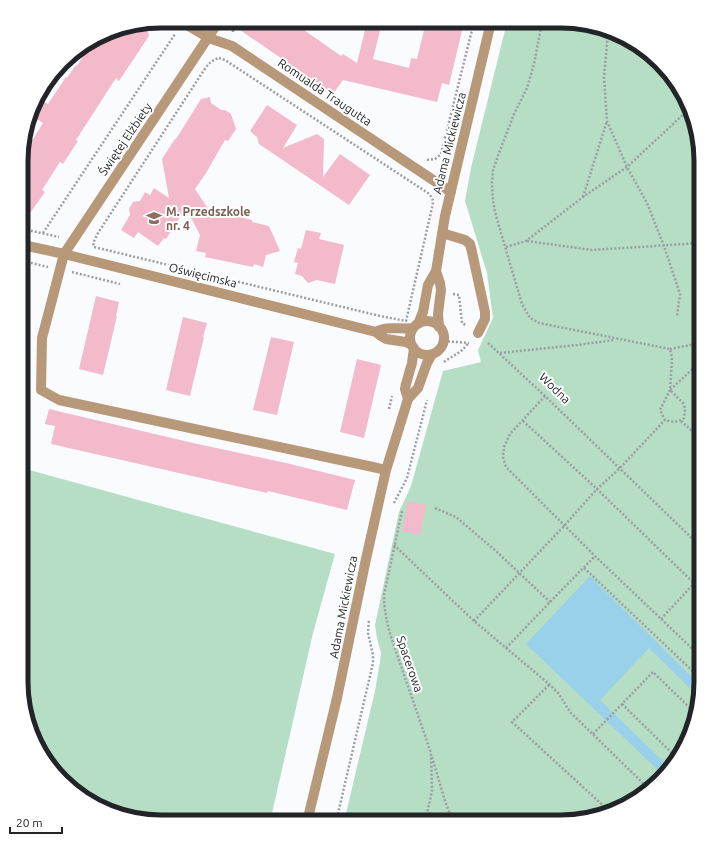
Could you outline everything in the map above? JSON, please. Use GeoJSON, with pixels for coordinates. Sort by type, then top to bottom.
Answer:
{"type":"FeatureCollection","features":[{"type":"Feature","properties":{"kind":"street","name":"Romualda Traugutta"},"geometry":{"type":"LineString","coordinates":[[192,28],[209,38],[232,46],[451,192]]}},
{"type":"Feature","properties":{"kind":"street","name":"Świętej Elżbiety"},"geometry":{"type":"LineString","coordinates":[[215,28],[64,254],[42,338],[40,390],[59,400],[386,470]]}},
{"type":"Feature","properties":{"kind":"street","name":"Adama Mickiewicza"},"geometry":{"type":"LineString","coordinates":[[415,326],[423,312],[428,285],[436,271],[445,216],[490,28]]}},
{"type":"Feature","properties":{"kind":"street"},"geometry":{"type":"LineString","coordinates":[[442,233],[465,240],[470,244],[485,312],[485,319],[478,334]]}},
{"type":"Feature","properties":{"kind":"street","name":"Oświęcimska"},"geometry":{"type":"LineString","coordinates":[[28,246],[376,332],[386,339],[406,342],[413,347]]}},
{"type":"Feature","properties":{"kind":"street","name":"Adama Mickiewicza"},"geometry":{"type":"LineString","coordinates":[[436,271],[441,290],[438,314],[439,327]]}},
{"type":"Feature","properties":{"kind":"street"},"geometry":{"type":"LineString","coordinates":[[428,321],[439,327],[444,338],[441,348],[432,354],[420,354],[413,347],[410,337],[415,326],[428,321]]}},
{"type":"Feature","properties":{"kind":"street","name":"Oświęcimska"},"geometry":{"type":"LineString","coordinates":[[376,332],[381,329],[408,329],[415,326]]}},
{"type":"Feature","properties":{"kind":"street","name":"Adama Mickiewicza"},"geometry":{"type":"LineString","coordinates":[[408,399],[405,389],[412,363],[413,347]]}},
{"type":"Feature","properties":{"kind":"street","name":"Adama Mickiewicza"},"geometry":{"type":"LineString","coordinates":[[309,815],[339,690],[386,470],[408,399],[418,388],[432,354]]}},
{"type":"Feature","properties":{"kind":"path"},"geometry":{"type":"LineString","coordinates":[[28,230],[43,233],[176,32],[173,28]]}},
{"type":"Feature","properties":{"kind":"path"},"geometry":{"type":"LineString","coordinates":[[233,28],[233,32],[237,37]]}},
{"type":"Feature","properties":{"kind":"path"},"geometry":{"type":"LineString","coordinates":[[421,158],[426,160],[435,159],[441,154],[472,28]]}},
{"type":"Feature","properties":{"kind":"path"},"geometry":{"type":"LineString","coordinates":[[541,28],[534,64],[527,88],[514,114],[493,170],[492,184],[493,201],[522,304],[530,318],[539,323],[670,349],[694,344]]}},
{"type":"Feature","properties":{"kind":"path"},"geometry":{"type":"LineString","coordinates":[[608,37],[604,77],[607,121],[627,167],[646,203],[664,246],[680,294],[677,316]]}},
{"type":"Feature","properties":{"kind":"path"},"geometry":{"type":"LineString","coordinates":[[219,58],[225,60],[432,196],[433,201],[431,212],[406,320],[372,314],[94,247],[93,243],[98,233],[204,70],[210,62],[215,59],[219,58]]}},
{"type":"Feature","properties":{"kind":"path"},"geometry":{"type":"LineString","coordinates":[[506,247],[526,241],[582,197],[627,167],[685,113]]}},
{"type":"Feature","properties":{"kind":"path"},"geometry":{"type":"LineString","coordinates":[[582,197],[607,121]]}},
{"type":"Feature","properties":{"kind":"path"},"geometry":{"type":"LineString","coordinates":[[526,241],[592,250],[694,244]]}},
{"type":"Feature","properties":{"kind":"path"},"geometry":{"type":"LineString","coordinates":[[28,262],[121,284]]}},
{"type":"Feature","properties":{"kind":"path","name":"Wodna"},"geometry":{"type":"LineString","coordinates":[[478,334],[545,396],[694,540]]}},
{"type":"Feature","properties":{"kind":"path"},"geometry":{"type":"LineString","coordinates":[[499,353],[578,345],[617,339]]}},
{"type":"Feature","properties":{"kind":"path"},"geometry":{"type":"LineString","coordinates":[[441,364],[465,349],[468,343]]}},
{"type":"Feature","properties":{"kind":"path"},"geometry":{"type":"LineString","coordinates":[[670,349],[672,358],[670,390],[684,404],[684,418],[681,421]]}},
{"type":"Feature","properties":{"kind":"path"},"geometry":{"type":"LineString","coordinates":[[694,368],[670,390],[660,410],[665,420],[673,422],[681,421],[694,432]]}},
{"type":"Feature","properties":{"kind":"path"},"geometry":{"type":"LineString","coordinates":[[388,414],[393,393]]}},
{"type":"Feature","properties":{"kind":"path"},"geometry":{"type":"LineString","coordinates":[[392,507],[407,478],[428,396]]}},
{"type":"Feature","properties":{"kind":"path"},"geometry":{"type":"LineString","coordinates":[[545,396],[510,434],[504,446],[503,457],[506,467],[564,526],[694,650]]}},
{"type":"Feature","properties":{"kind":"path"},"geometry":{"type":"LineString","coordinates":[[474,621],[597,489],[619,469],[665,420]]}},
{"type":"Feature","properties":{"kind":"path"},"geometry":{"type":"LineString","coordinates":[[523,421],[597,489],[694,583],[661,619]]}},
{"type":"Feature","properties":{"kind":"path"},"geometry":{"type":"LineString","coordinates":[[435,508],[456,517],[550,602]]}},
{"type":"Feature","properties":{"kind":"path","name":"Spacerowa"},"geometry":{"type":"LineString","coordinates":[[402,511],[384,595],[384,607],[386,621],[391,637],[431,753],[432,791],[427,815]]}},
{"type":"Feature","properties":{"kind":"path"},"geometry":{"type":"LineString","coordinates":[[394,545],[474,621],[549,684],[559,694],[570,712],[645,785]]}},
{"type":"Feature","properties":{"kind":"path"},"geometry":{"type":"LineString","coordinates":[[506,648],[595,556]]}},
{"type":"Feature","properties":{"kind":"path"},"geometry":{"type":"LineString","coordinates":[[584,568],[694,672]]}},
{"type":"Feature","properties":{"kind":"path"},"geometry":{"type":"LineString","coordinates":[[338,815],[373,663],[373,655],[368,633],[369,617]]}},
{"type":"Feature","properties":{"kind":"path"},"geometry":{"type":"LineString","coordinates":[[593,734],[653,672],[691,709]]}},
{"type":"Feature","properties":{"kind":"path"},"geometry":{"type":"LineString","coordinates":[[549,684],[512,722],[605,807]]}},
{"type":"Feature","properties":{"kind":"path"},"geometry":{"type":"LineString","coordinates":[[622,704],[672,753]]}},
{"type":"Feature","properties":{"kind":"path"},"geometry":{"type":"LineString","coordinates":[[431,753],[450,815]]}},
{"type":"Feature","properties":{"kind":"green space"},"geometry":{"type":"Polygon","coordinates":[[[506,28],[578,29],[604,35],[620,42],[635,50],[655,67],[666,80],[684,110],[693,144],[694,161],[694,691],[691,708],[687,725],[680,741],[666,763],[655,776],[627,797],[604,808],[570,815],[346,815],[375,691],[381,653],[375,625],[399,512],[411,486],[443,371],[481,362],[478,350],[493,318],[487,273],[465,201],[471,168],[506,28]]]}},
{"type":"Feature","properties":{"kind":"green space"},"geometry":{"type":"Polygon","coordinates":[[[28,374],[30,407],[28,414],[28,374]]]}},
{"type":"Feature","properties":{"kind":"green space"},"geometry":{"type":"Polygon","coordinates":[[[28,470],[335,554],[313,633],[272,815],[152,815],[118,808],[95,797],[67,776],[56,763],[38,733],[29,699],[28,470]]]}},
{"type":"Feature","properties":{"kind":"water"},"geometry":{"type":"Polygon","coordinates":[[[590,576],[694,679],[694,692],[649,648],[600,700],[666,764],[659,771],[526,644],[590,576]]]}},
{"type":"Feature","properties":{"kind":"building"},"geometry":{"type":"Polygon","coordinates":[[[237,28],[301,28],[341,56],[343,54],[357,63],[366,28],[381,28],[373,59],[409,68],[411,58],[417,59],[425,28],[463,28],[449,85],[442,83],[437,102],[343,80],[333,94],[237,28]]]}},
{"type":"Feature","properties":{"kind":"building"},"geometry":{"type":"Polygon","coordinates":[[[147,29],[149,36],[119,81],[116,78],[76,140],[78,141],[63,164],[60,162],[42,190],[45,192],[28,216],[29,146],[43,123],[35,118],[43,101],[48,104],[66,77],[67,78],[76,65],[77,66],[87,50],[118,35],[147,29]]]}},
{"type":"Feature","properties":{"kind":"building"},"geometry":{"type":"Polygon","coordinates":[[[210,97],[211,103],[221,110],[225,110],[231,114],[236,129],[228,141],[225,140],[195,189],[209,210],[252,220],[252,222],[269,226],[280,251],[266,255],[263,267],[254,264],[253,267],[205,257],[206,253],[196,251],[200,235],[186,208],[166,239],[164,238],[158,246],[138,232],[134,238],[121,230],[130,215],[129,209],[133,202],[140,201],[145,192],[150,195],[154,188],[169,198],[162,159],[201,99],[210,97]]]}},
{"type":"Feature","properties":{"kind":"building"},"geometry":{"type":"Polygon","coordinates":[[[267,105],[297,125],[283,148],[317,134],[324,139],[323,177],[340,154],[370,175],[349,205],[259,144],[257,137],[250,131],[267,105]]]}},
{"type":"Feature","properties":{"kind":"building"},"geometry":{"type":"Polygon","coordinates":[[[306,230],[321,233],[319,239],[344,245],[335,284],[317,280],[308,283],[302,276],[295,274],[298,263],[294,262],[298,248],[301,249],[306,230]]]}},
{"type":"Feature","properties":{"kind":"building"},"geometry":{"type":"Polygon","coordinates":[[[96,296],[119,302],[103,375],[79,369],[96,296]]]}},
{"type":"Feature","properties":{"kind":"building"},"geometry":{"type":"Polygon","coordinates":[[[183,317],[207,323],[190,396],[166,390],[183,317]]]}},
{"type":"Feature","properties":{"kind":"building"},"geometry":{"type":"Polygon","coordinates":[[[271,337],[294,342],[277,415],[253,410],[271,337]]]}},
{"type":"Feature","properties":{"kind":"building"},"geometry":{"type":"Polygon","coordinates":[[[357,359],[381,365],[364,438],[340,432],[357,359]]]}},
{"type":"Feature","properties":{"kind":"building"},"geometry":{"type":"Polygon","coordinates":[[[49,409],[355,480],[347,510],[268,491],[267,493],[51,444],[55,426],[45,424],[49,409]]]}},
{"type":"Feature","properties":{"kind":"building"},"geometry":{"type":"Polygon","coordinates":[[[408,501],[426,505],[420,535],[402,531],[408,501]]]}},
{"type":"Feature","properties":{"kind":"place","name":"M. Przedszkole nr. 4"},"geometry":{"type":"Point","coordinates":[154,218]}}]}
